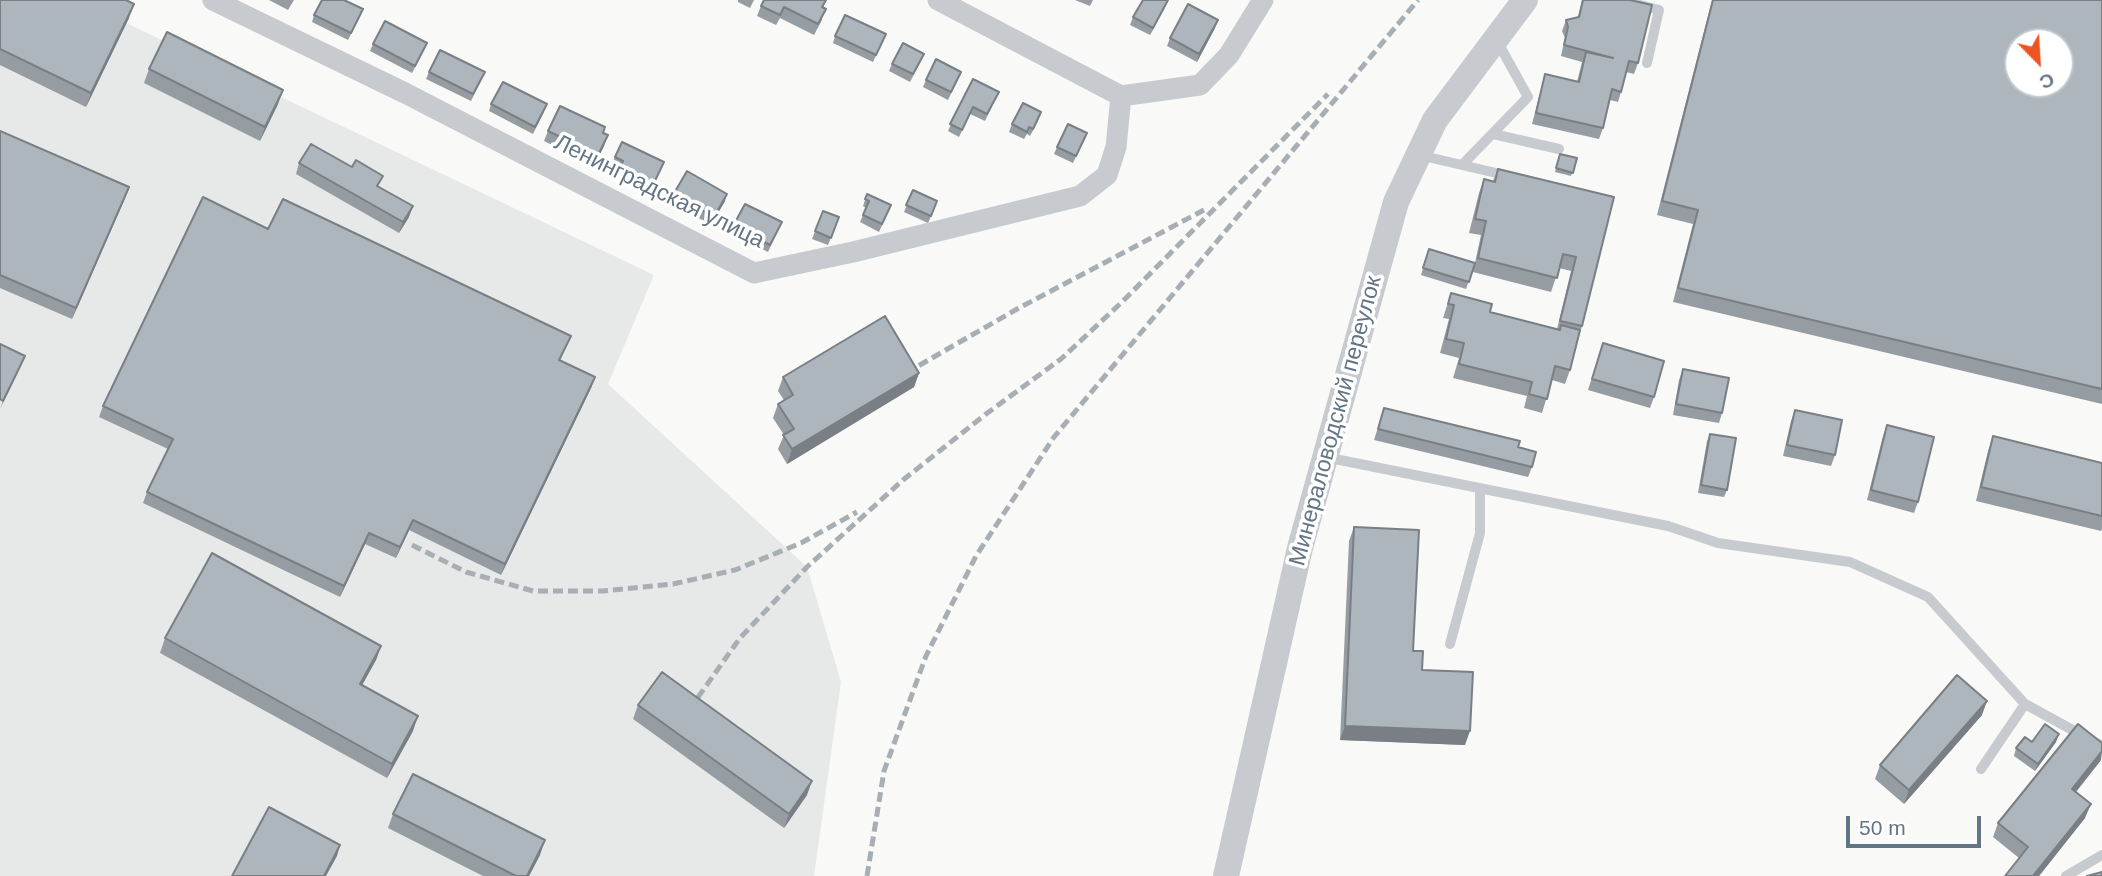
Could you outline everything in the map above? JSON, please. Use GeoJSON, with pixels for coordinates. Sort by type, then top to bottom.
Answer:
{"type":"FeatureCollection","features":[{"type":"Feature","properties":{"kind":"street","name":"Ленинградская улица"},"geometry":{"type":"LineString","coordinates":[[213,0],[441,112],[754,272],[853,252],[1080,196],[1107,175],[1116,147],[1121,96]]}},
{"type":"Feature","properties":{"kind":"street"},"geometry":{"type":"LineString","coordinates":[[947,2],[1121,96],[1200,85],[1229,55],[1263,0]]}},
{"type":"Feature","properties":{"kind":"street","name":"Минераловодский переулок"},"geometry":{"type":"LineString","coordinates":[[1226,876],[1300,548],[1396,202],[1435,120],[1525,0]]}},
{"type":"Feature","properties":{"kind":"lane"},"geometry":{"type":"LineString","coordinates":[[1621,0],[1660,5],[1647,63]]}},
{"type":"Feature","properties":{"kind":"lane"},"geometry":{"type":"LineString","coordinates":[[1462,165],[1528,97],[1496,39]]}},
{"type":"Feature","properties":{"kind":"lane"},"geometry":{"type":"LineString","coordinates":[[1493,134],[1559,149]]}},
{"type":"Feature","properties":{"kind":"lane"},"geometry":{"type":"LineString","coordinates":[[1419,155],[1524,179]]}},
{"type":"Feature","properties":{"kind":"lane"},"geometry":{"type":"LineString","coordinates":[[1325,457],[1668,526],[1718,543],[1850,562],[1928,597],[2025,705],[2102,746]]}},
{"type":"Feature","properties":{"kind":"lane"},"geometry":{"type":"LineString","coordinates":[[1450,644],[1480,533],[1480,488]]}},
{"type":"Feature","properties":{"kind":"lane"},"geometry":{"type":"LineString","coordinates":[[1981,769],[2025,705]]}},
{"type":"Feature","properties":{"kind":"lane"},"geometry":{"type":"LineString","coordinates":[[2066,876],[2102,855]]}},
{"type":"Feature","properties":{"kind":"shaded area"},"geometry":{"type":"Polygon","coordinates":[[[0,0],[78,0],[654,275],[608,384],[807,567],[841,682],[814,876],[0,876],[0,0]]]}},
{"type":"Feature","properties":{"kind":"building"},"geometry":{"type":"Polygon","coordinates":[[[0,0],[126,0],[134,4],[91,93],[0,49],[0,0]]]}},
{"type":"Feature","properties":{"kind":"building"},"geometry":{"type":"Polygon","coordinates":[[[322,0],[344,0],[363,9],[351,33],[314,15],[322,0]]]}},
{"type":"Feature","properties":{"kind":"building"},"geometry":{"type":"Polygon","coordinates":[[[764,0],[826,0],[822,7],[826,9],[818,24],[784,7],[780,15],[761,6],[764,0]]]}},
{"type":"Feature","properties":{"kind":"building"},"geometry":{"type":"Polygon","coordinates":[[[1143,0],[1168,0],[1153,28],[1133,17],[1143,0]]]}},
{"type":"Feature","properties":{"kind":"building"},"geometry":{"type":"Polygon","coordinates":[[[1583,0],[1630,0],[1652,5],[1638,63],[1629,61],[1621,92],[1612,89],[1603,128],[1536,113],[1545,74],[1579,82],[1586,52],[1613,58],[1564,45],[1568,27],[1566,20],[1579,17],[1583,0]]]}},
{"type":"Feature","properties":{"kind":"building"},"geometry":{"type":"Polygon","coordinates":[[[1713,0],[2102,0],[2102,389],[1678,288],[1698,210],[1662,201],[1713,0]]]}},
{"type":"Feature","properties":{"kind":"building"},"geometry":{"type":"Polygon","coordinates":[[[1188,4],[1218,20],[1199,54],[1170,38],[1188,4]]]}},
{"type":"Feature","properties":{"kind":"building"},"geometry":{"type":"Polygon","coordinates":[[[845,15],[886,34],[876,55],[835,36],[845,15]]]}},
{"type":"Feature","properties":{"kind":"building"},"geometry":{"type":"Polygon","coordinates":[[[385,21],[427,43],[415,66],[373,44],[385,21]]]}},
{"type":"Feature","properties":{"kind":"building"},"geometry":{"type":"Polygon","coordinates":[[[167,32],[283,90],[265,127],[149,69],[167,32]]]}},
{"type":"Feature","properties":{"kind":"building"},"geometry":{"type":"Polygon","coordinates":[[[903,43],[924,54],[913,74],[892,64],[903,43]]]}},
{"type":"Feature","properties":{"kind":"building"},"geometry":{"type":"Polygon","coordinates":[[[440,50],[485,72],[473,94],[429,72],[440,50]]]}},
{"type":"Feature","properties":{"kind":"building"},"geometry":{"type":"Polygon","coordinates":[[[936,59],[961,72],[951,92],[926,80],[936,59]]]}},
{"type":"Feature","properties":{"kind":"building"},"geometry":{"type":"Polygon","coordinates":[[[973,79],[999,92],[987,114],[973,107],[962,130],[950,124],[973,79]]]}},
{"type":"Feature","properties":{"kind":"building"},"geometry":{"type":"Polygon","coordinates":[[[503,82],[547,104],[535,127],[491,104],[503,82]]]}},
{"type":"Feature","properties":{"kind":"building"},"geometry":{"type":"Polygon","coordinates":[[[1023,103],[1041,112],[1033,129],[1029,127],[1027,132],[1012,124],[1023,103]]]}},
{"type":"Feature","properties":{"kind":"building"},"geometry":{"type":"Polygon","coordinates":[[[560,106],[605,127],[603,133],[608,135],[598,155],[548,131],[560,106]]]}},
{"type":"Feature","properties":{"kind":"building"},"geometry":{"type":"Polygon","coordinates":[[[1068,124],[1087,133],[1076,156],[1057,147],[1068,124]]]}},
{"type":"Feature","properties":{"kind":"building"},"geometry":{"type":"Polygon","coordinates":[[[0,131],[129,187],[76,308],[0,275],[0,131]]]}},
{"type":"Feature","properties":{"kind":"building"},"geometry":{"type":"Polygon","coordinates":[[[622,142],[664,162],[653,185],[619,169],[623,161],[615,157],[622,142]]]}},
{"type":"Feature","properties":{"kind":"building"},"geometry":{"type":"Polygon","coordinates":[[[311,144],[352,167],[356,160],[383,176],[377,186],[413,206],[403,222],[299,163],[311,144]]]}},
{"type":"Feature","properties":{"kind":"building"},"geometry":{"type":"Polygon","coordinates":[[[1560,154],[1577,158],[1573,173],[1556,168],[1560,154]]]}},
{"type":"Feature","properties":{"kind":"building"},"geometry":{"type":"Polygon","coordinates":[[[1498,169],[1614,197],[1582,326],[1560,321],[1576,257],[1563,254],[1557,278],[1478,258],[1486,221],[1475,219],[1484,179],[1495,182],[1498,169]]]}},
{"type":"Feature","properties":{"kind":"building"},"geometry":{"type":"Polygon","coordinates":[[[687,171],[727,194],[714,217],[673,195],[687,171]]]}},
{"type":"Feature","properties":{"kind":"building"},"geometry":{"type":"Polygon","coordinates":[[[913,190],[937,201],[931,216],[906,205],[913,190]]]}},
{"type":"Feature","properties":{"kind":"building"},"geometry":{"type":"Polygon","coordinates":[[[867,194],[891,205],[882,224],[863,215],[869,201],[865,199],[867,194]]]}},
{"type":"Feature","properties":{"kind":"building"},"geometry":{"type":"Polygon","coordinates":[[[203,197],[268,229],[283,199],[571,336],[559,360],[595,377],[505,564],[413,520],[400,547],[369,533],[344,586],[147,492],[173,439],[103,406],[203,197]]]}},
{"type":"Feature","properties":{"kind":"building"},"geometry":{"type":"Polygon","coordinates":[[[745,204],[782,222],[770,245],[733,226],[745,204]]]}},
{"type":"Feature","properties":{"kind":"building"},"geometry":{"type":"Polygon","coordinates":[[[823,211],[839,217],[831,238],[815,231],[823,211]]]}},
{"type":"Feature","properties":{"kind":"building"},"geometry":{"type":"Polygon","coordinates":[[[1429,249],[1475,263],[1469,282],[1423,268],[1429,249]]]}},
{"type":"Feature","properties":{"kind":"building"},"geometry":{"type":"Polygon","coordinates":[[[1451,293],[1492,304],[1490,312],[1560,330],[1561,325],[1580,330],[1570,370],[1555,366],[1547,399],[1529,394],[1532,382],[1459,364],[1464,343],[1446,339],[1454,305],[1448,304],[1451,293]]]}},
{"type":"Feature","properties":{"kind":"building"},"geometry":{"type":"Polygon","coordinates":[[[885,316],[919,373],[792,449],[783,435],[794,429],[778,404],[793,395],[783,377],[885,316]]]}},
{"type":"Feature","properties":{"kind":"building"},"geometry":{"type":"Polygon","coordinates":[[[1603,343],[1664,361],[1654,397],[1592,379],[1603,343]]]}},
{"type":"Feature","properties":{"kind":"building"},"geometry":{"type":"Polygon","coordinates":[[[0,344],[25,356],[3,401],[0,399],[0,344]]]}},
{"type":"Feature","properties":{"kind":"building"},"geometry":{"type":"Polygon","coordinates":[[[1683,369],[1729,378],[1722,413],[1676,404],[1683,369]]]}},
{"type":"Feature","properties":{"kind":"building"},"geometry":{"type":"Polygon","coordinates":[[[1384,408],[1520,441],[1518,447],[1536,452],[1532,467],[1378,429],[1384,408]]]}},
{"type":"Feature","properties":{"kind":"building"},"geometry":{"type":"Polygon","coordinates":[[[1795,410],[1842,420],[1835,455],[1787,445],[1795,410]]]}},
{"type":"Feature","properties":{"kind":"building"},"geometry":{"type":"Polygon","coordinates":[[[1887,425],[1934,437],[1918,502],[1871,490],[1887,425]]]}},
{"type":"Feature","properties":{"kind":"building"},"geometry":{"type":"Polygon","coordinates":[[[1710,434],[1736,438],[1727,490],[1701,485],[1710,434]]]}},
{"type":"Feature","properties":{"kind":"building"},"geometry":{"type":"Polygon","coordinates":[[[1993,436],[2102,463],[2102,516],[1981,487],[1993,436]]]}},
{"type":"Feature","properties":{"kind":"building"},"geometry":{"type":"Polygon","coordinates":[[[1354,527],[1419,530],[1413,651],[1423,651],[1422,670],[1473,672],[1470,731],[1345,726],[1354,527]]]}},
{"type":"Feature","properties":{"kind":"building"},"geometry":{"type":"Polygon","coordinates":[[[212,553],[381,646],[360,684],[418,716],[392,764],[165,638],[212,553]]]}},
{"type":"Feature","properties":{"kind":"building"},"geometry":{"type":"Polygon","coordinates":[[[662,672],[812,781],[789,814],[638,705],[662,672]]]}},
{"type":"Feature","properties":{"kind":"building"},"geometry":{"type":"Polygon","coordinates":[[[1957,675],[1987,701],[1909,790],[1880,765],[1957,675]]]}},
{"type":"Feature","properties":{"kind":"building"},"geometry":{"type":"Polygon","coordinates":[[[2045,724],[2059,734],[2038,764],[2016,748],[2025,737],[2032,742],[2045,724]]]}},
{"type":"Feature","properties":{"kind":"building"},"geometry":{"type":"Polygon","coordinates":[[[2078,724],[2102,743],[2102,751],[2072,789],[2091,804],[2033,876],[2005,876],[2028,847],[1998,823],[2078,724]]]}},
{"type":"Feature","properties":{"kind":"building"},"geometry":{"type":"Polygon","coordinates":[[[413,774],[545,840],[527,876],[516,876],[393,814],[413,774]]]}},
{"type":"Feature","properties":{"kind":"building"},"geometry":{"type":"Polygon","coordinates":[[[269,807],[340,845],[324,876],[232,876],[269,807]]]}},
{"type":"Feature","properties":{"kind":"railway"},"geometry":{"type":"LineString","coordinates":[[867,876],[884,771],[926,656],[976,556],[1054,437],[1418,0]]}},
{"type":"Feature","properties":{"kind":"railway"},"geometry":{"type":"LineString","coordinates":[[689,710],[740,638],[807,567],[903,480],[1061,359],[1122,302],[1328,94]]}},
{"type":"Feature","properties":{"kind":"railway"},"geometry":{"type":"LineString","coordinates":[[906,373],[1017,309],[1204,210]]}},
{"type":"Feature","properties":{"kind":"railway"},"geometry":{"type":"LineString","coordinates":[[412,545],[466,572],[533,591],[603,591],[673,584],[735,570],[801,543],[857,512]]}}]}
